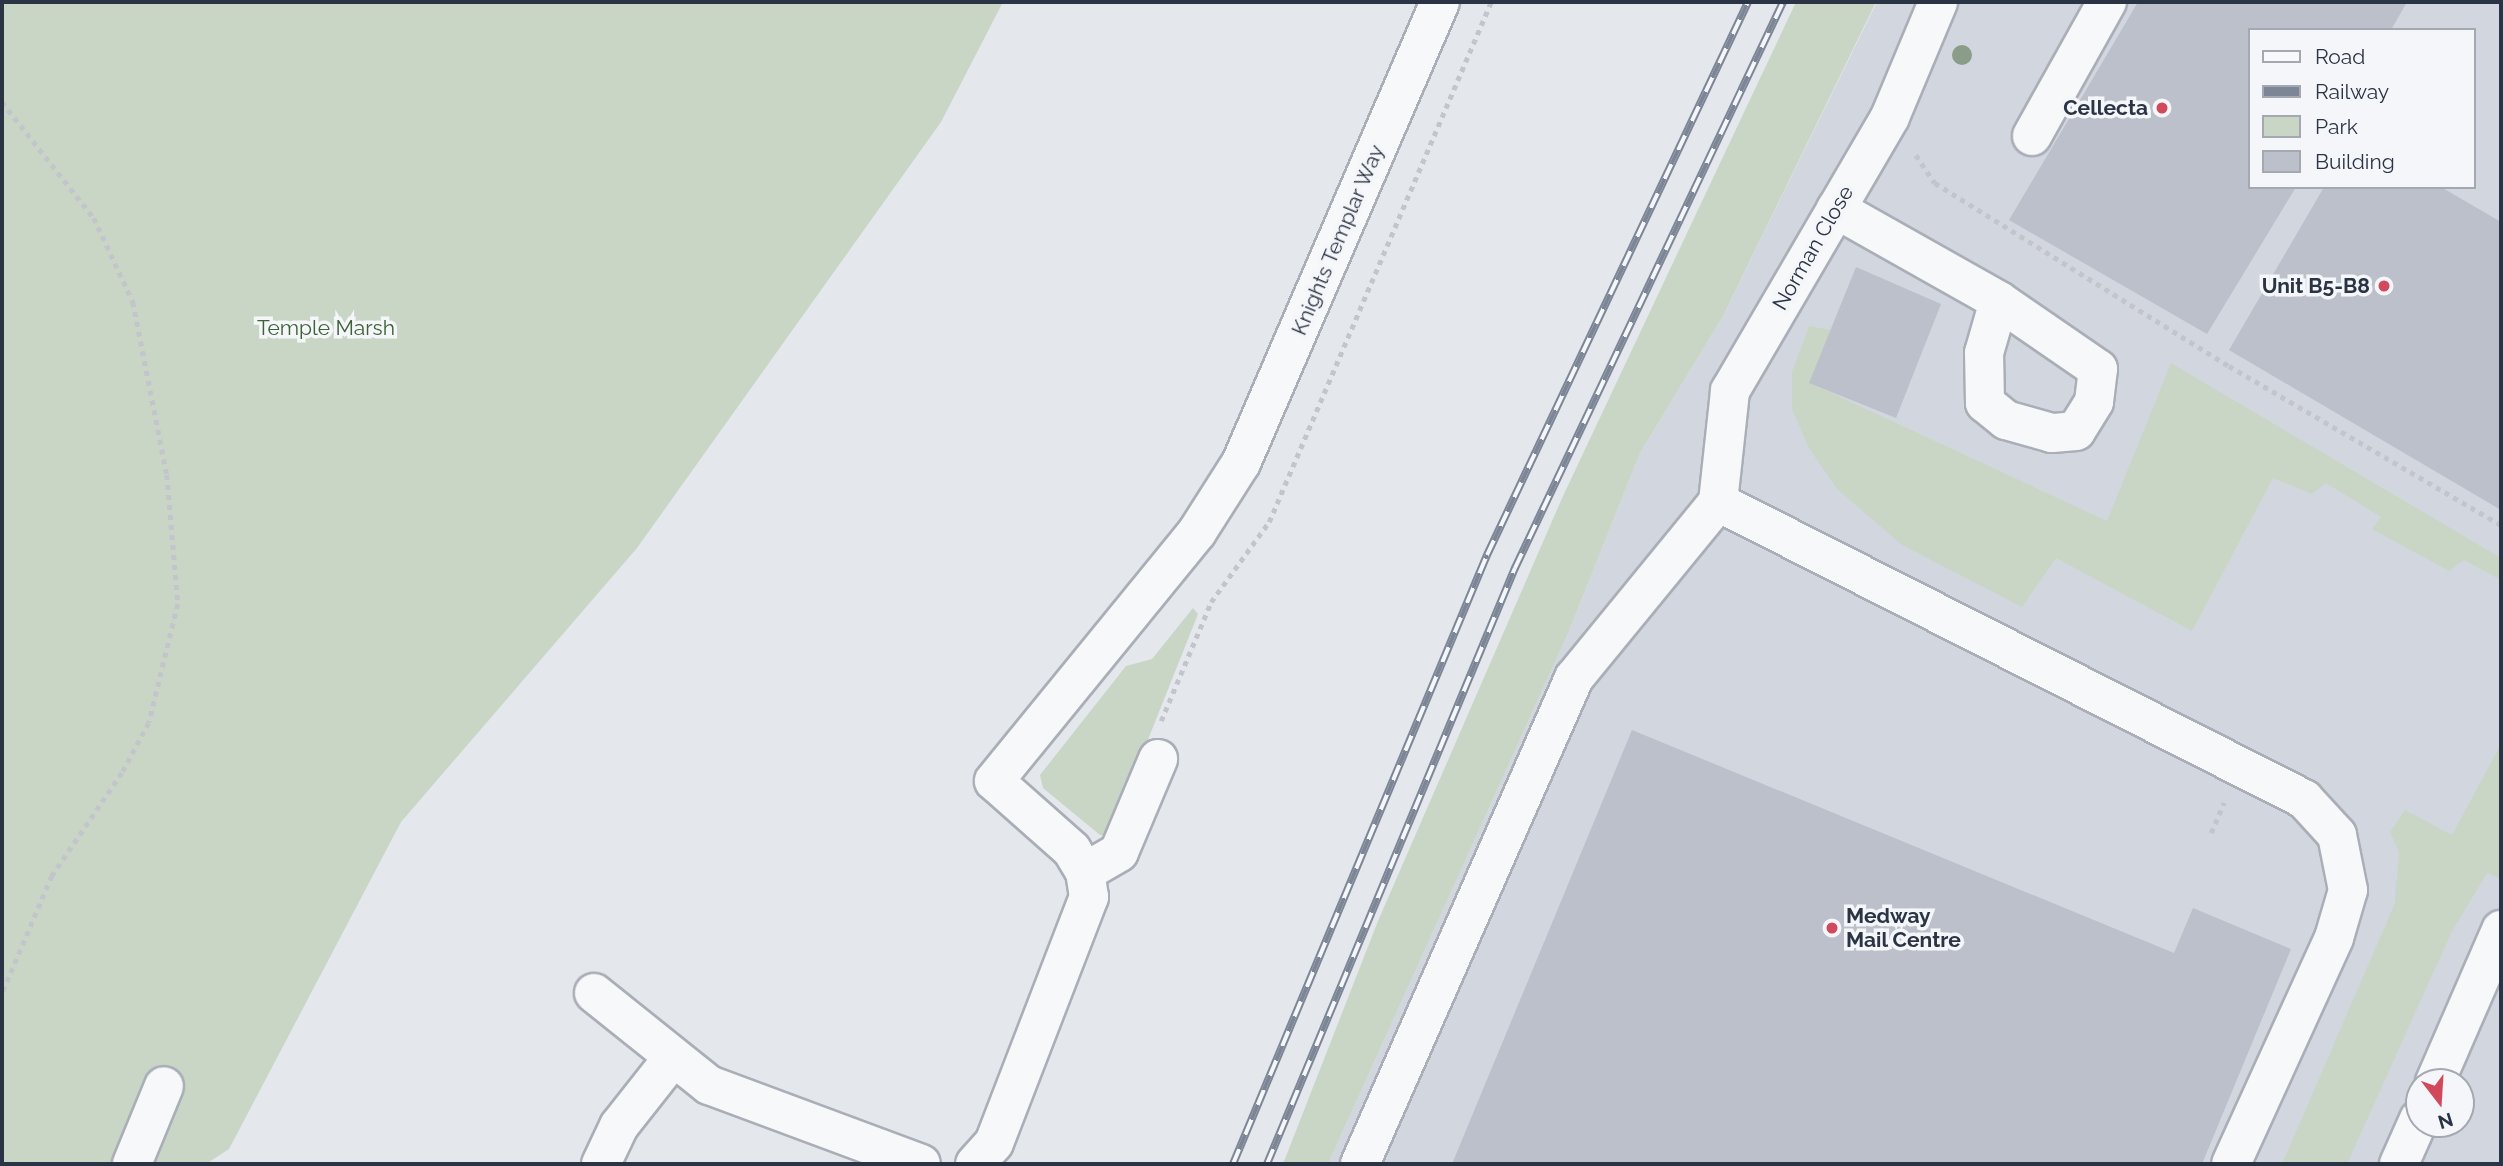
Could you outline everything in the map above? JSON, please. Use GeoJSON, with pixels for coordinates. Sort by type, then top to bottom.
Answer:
{"type":"FeatureCollection","features":[{"type":"Feature","properties":{"kind":"street","name":"Knights Templar Way"},"geometry":{"type":"LineString","coordinates":[[1085,872],[1072,850],[994,782],[1197,532],[1251,444],[1440,2]]}},
{"type":"Feature","properties":{"kind":"street","name":"Norman Close"},"geometry":{"type":"LineString","coordinates":[[1718,502],[1730,391],[1890,117],[1938,2]]}},
{"type":"Feature","properties":{"kind":"street"},"geometry":{"type":"LineString","coordinates":[[2032,136],[2107,2]]}},
{"type":"Feature","properties":{"kind":"street"},"geometry":{"type":"LineString","coordinates":[[1836,209],[1999,300]]}},
{"type":"Feature","properties":{"kind":"street"},"geometry":{"type":"LineString","coordinates":[[1360,1164],[1574,678],[1718,502],[2304,799],[2337,835],[2348,890],[2334,938],[2231,1164]]}},
{"type":"Feature","properties":{"kind":"street"},"geometry":{"type":"LineString","coordinates":[[975,1164],[994,1143],[1085,911],[1085,872],[1119,852],[1158,759]]}},
{"type":"Feature","properties":{"kind":"street"},"geometry":{"type":"LineString","coordinates":[[2441,1068],[2501,930]]}},
{"type":"Feature","properties":{"kind":"street"},"geometry":{"type":"LineString","coordinates":[[594,993],[672,1059],[717,1088],[844,1152],[921,1164]]}},
{"type":"Feature","properties":{"kind":"street"},"geometry":{"type":"LineString","coordinates":[[601,1164],[619,1126],[672,1059]]}},
{"type":"Feature","properties":{"kind":"street"},"geometry":{"type":"LineString","coordinates":[[132,1164],[164,1086]]}},
{"type":"Feature","properties":{"kind":"street"},"geometry":{"type":"LineString","coordinates":[[2399,1164],[2411,1138]]}},
{"type":"Feature","properties":{"kind":"path"},"geometry":{"type":"LineString","coordinates":[[2,102],[94,218],[133,302],[167,475],[178,604],[149,723],[122,773],[52,876],[2,995]]}},
{"type":"Feature","properties":{"kind":"path"},"geometry":{"type":"LineString","coordinates":[[1890,117],[1935,183],[2229,366],[2501,525]]}},
{"type":"Feature","properties":{"kind":"shaded area"},"geometry":{"type":"Polygon","coordinates":[[[1877,2],[2501,2],[2501,1164],[1328,1164],[1569,631],[1640,453],[1723,316],[1877,2]]]}},
{"type":"Feature","properties":{"kind":"green space","name":"Temple Marsh"},"geometry":{"type":"Polygon","coordinates":[[[2,2],[1003,2],[941,122],[637,548],[401,822],[229,1149],[206,1164],[2,1164],[2,2]]]}},
{"type":"Feature","properties":{"kind":"green space"},"geometry":{"type":"Polygon","coordinates":[[[1796,2],[1876,2],[1723,316],[1640,453],[1569,631],[1328,1164],[1283,1164],[1378,921],[1563,496],[1796,2]]]}},
{"type":"Feature","properties":{"kind":"green space"},"geometry":{"type":"Polygon","coordinates":[[[1809,326],[1831,330],[1810,383],[2107,521],[2171,363],[2501,558],[2501,580],[2464,560],[2449,571],[2372,529],[2381,517],[2326,483],[2312,494],[2273,478],[2192,631],[2056,558],[2022,607],[1902,545],[1837,489],[1809,448],[1792,409],[1792,372],[1809,326]]]}},
{"type":"Feature","properties":{"kind":"green space"},"geometry":{"type":"Polygon","coordinates":[[[1193,608],[1198,614],[1110,835],[1100,835],[1043,788],[1040,775],[1126,666],[1152,659],[1193,608]]]}},
{"type":"Feature","properties":{"kind":"green space"},"geometry":{"type":"Polygon","coordinates":[[[2501,744],[2501,879],[2487,873],[2452,931],[2347,1164],[2282,1164],[2395,903],[2399,852],[2390,832],[2405,810],[2452,835],[2501,744]]]}},
{"type":"Feature","properties":{"kind":"building","name":"Cellecta"},"geometry":{"type":"Polygon","coordinates":[[[2138,2],[2407,2],[2392,28],[2248,28],[2248,189],[2295,189],[2207,334],[2009,220],[2138,2]]]}},
{"type":"Feature","properties":{"kind":"building","name":"Unit B5-B8"},"geometry":{"type":"Polygon","coordinates":[[[2323,189],[2444,189],[2501,222],[2501,510],[2229,350],[2323,189]]]}},
{"type":"Feature","properties":{"kind":"building"},"geometry":{"type":"Polygon","coordinates":[[[1856,267],[1941,304],[1896,418],[1809,383],[1856,267]]]}},
{"type":"Feature","properties":{"kind":"building","name":"Medway Mail Centre"},"geometry":{"type":"Polygon","coordinates":[[[1632,730],[2174,953],[2193,908],[2291,949],[2202,1164],[1452,1164],[1632,730]]]}},
{"type":"Feature","properties":{"kind":"railway"},"geometry":{"type":"LineString","coordinates":[[1233,1164],[1487,555],[1748,2]]}},
{"type":"Feature","properties":{"kind":"railway"},"geometry":{"type":"LineString","coordinates":[[1267,1164],[1515,568],[1783,2]]}},
{"type":"Feature","properties":{"kind":"place","name":"Cellecta"},"geometry":{"type":"Point","coordinates":[2162,108]}},
{"type":"Feature","properties":{"kind":"place","name":"Unit B5-B8"},"geometry":{"type":"Point","coordinates":[2384,286]}},
{"type":"Feature","properties":{"kind":"place","name":"Medway Mail Centre"},"geometry":{"type":"Point","coordinates":[1832,928]}}]}
